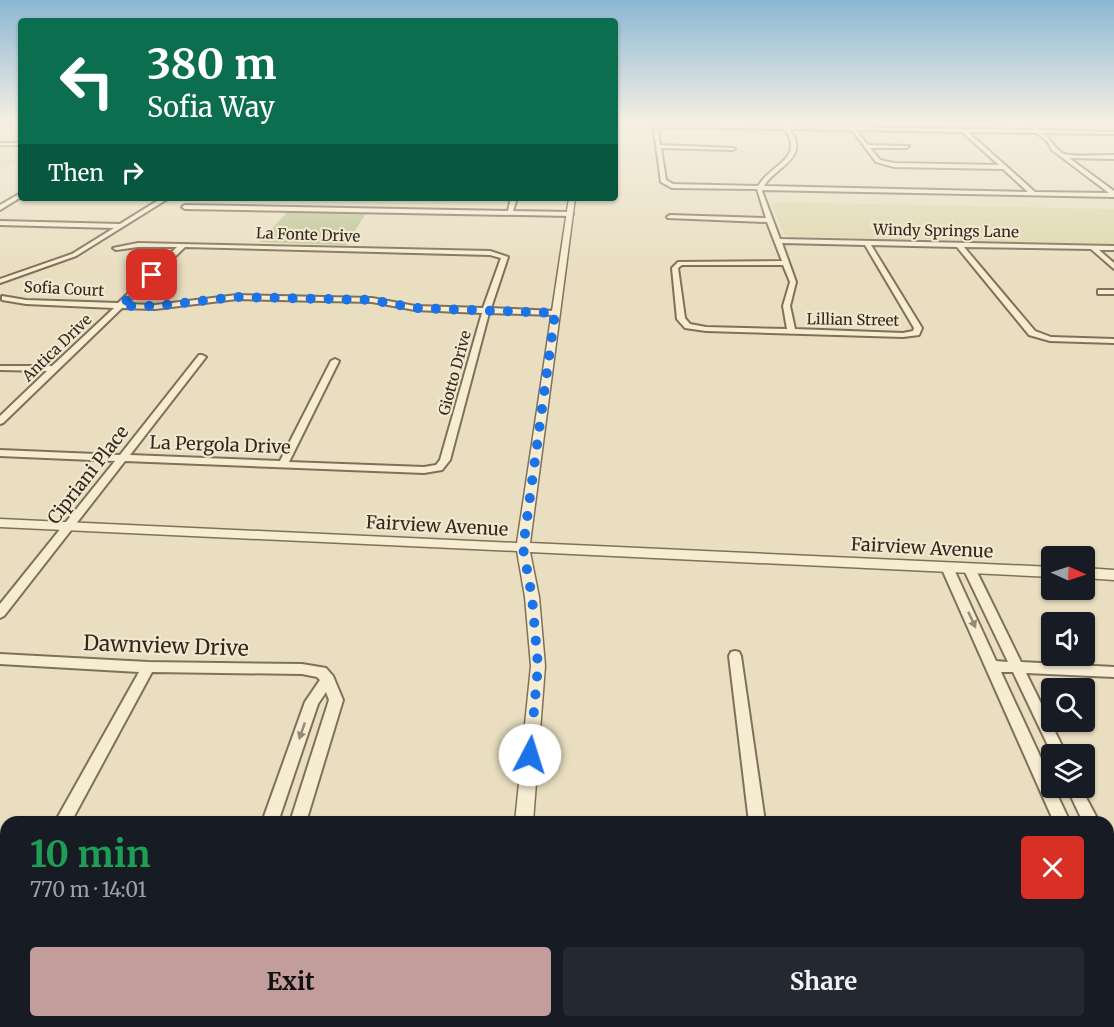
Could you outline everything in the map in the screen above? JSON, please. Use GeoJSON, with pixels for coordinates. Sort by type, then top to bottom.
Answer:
{"type":"FeatureCollection","features":[{"type":"Feature","properties":{"kind":"street"},"geometry":{"type":"LineString","coordinates":[[662,171],[663,181],[667,184],[760,188],[1114,194]]}},
{"type":"Feature","properties":{"kind":"street"},"geometry":{"type":"LineString","coordinates":[[774,171],[764,179],[760,188],[761,198],[769,220],[786,263],[793,282],[792,291],[786,303],[786,313],[792,332],[706,329],[688,326],[681,319],[675,268],[680,263],[786,263]]}},
{"type":"Feature","properties":{"kind":"street"},"geometry":{"type":"LineString","coordinates":[[1008,171],[1033,193]]}},
{"type":"Feature","properties":{"kind":"street"},"geometry":{"type":"LineString","coordinates":[[1083,171],[1114,194]]}},
{"type":"Feature","properties":{"kind":"street"},"geometry":{"type":"LineString","coordinates":[[0,208],[18,197]]}},
{"type":"Feature","properties":{"kind":"street"},"geometry":{"type":"LineString","coordinates":[[0,279],[64,260],[154,201]]}},
{"type":"Feature","properties":{"kind":"street"},"geometry":{"type":"LineString","coordinates":[[0,223],[118,225],[161,201]]}},
{"type":"Feature","properties":{"kind":"street"},"geometry":{"type":"LineString","coordinates":[[510,213],[513,201]]}},
{"type":"Feature","properties":{"kind":"street"},"geometry":{"type":"LineString","coordinates":[[525,816],[538,666],[532,597],[523,548],[572,201]]}},
{"type":"Feature","properties":{"kind":"street"},"geometry":{"type":"LineString","coordinates":[[185,207],[325,207],[570,214]]}},
{"type":"Feature","properties":{"kind":"street"},"geometry":{"type":"LineString","coordinates":[[670,217],[769,220]]}},
{"type":"Feature","properties":{"kind":"street","name":"Windy Springs Lane"},"geometry":{"type":"LineString","coordinates":[[777,241],[1114,248]]}},
{"type":"Feature","properties":{"kind":"street","name":"Lillian Street"},"geometry":{"type":"LineString","coordinates":[[792,332],[916,333],[918,328],[867,243]]}},
{"type":"Feature","properties":{"kind":"street","name":"La Fonte Drive"},"geometry":{"type":"LineString","coordinates":[[116,248],[138,245],[183,245],[500,255]]}},
{"type":"Feature","properties":{"kind":"street","name":"Antica Drive"},"geometry":{"type":"LineString","coordinates":[[0,421],[183,245]]}},
{"type":"Feature","properties":{"kind":"street"},"geometry":{"type":"LineString","coordinates":[[959,245],[1025,327],[1041,337],[1114,341]]}},
{"type":"Feature","properties":{"kind":"street"},"geometry":{"type":"LineString","coordinates":[[1093,248],[1114,267]]}},
{"type":"Feature","properties":{"kind":"street","name":"Giotto Drive"},"geometry":{"type":"LineString","coordinates":[[439,468],[445,460],[486,311],[506,261],[505,256],[500,255]]}},
{"type":"Feature","properties":{"kind":"street"},"geometry":{"type":"LineString","coordinates":[[1101,292],[1114,292]]}},
{"type":"Feature","properties":{"kind":"street","name":"Sofia Court"},"geometry":{"type":"LineString","coordinates":[[5,298],[26,302],[121,306],[155,306],[248,297],[372,300],[415,308],[555,313]]}},
{"type":"Feature","properties":{"kind":"street","name":"Cipriani Place"},"geometry":{"type":"LineString","coordinates":[[0,613],[202,357]]}},
{"type":"Feature","properties":{"kind":"street"},"geometry":{"type":"LineString","coordinates":[[283,464],[335,361]]}},
{"type":"Feature","properties":{"kind":"street"},"geometry":{"type":"LineString","coordinates":[[0,368],[54,369]]}},
{"type":"Feature","properties":{"kind":"street","name":"La Pergola Drive"},"geometry":{"type":"LineString","coordinates":[[0,453],[424,470],[439,468]]}},
{"type":"Feature","properties":{"kind":"street","name":"Fairview Avenue"},"geometry":{"type":"LineString","coordinates":[[0,523],[1041,571]]}},
{"type":"Feature","properties":{"kind":"street"},"geometry":{"type":"LineString","coordinates":[[947,567],[1059,816]]}},
{"type":"Feature","properties":{"kind":"street"},"geometry":{"type":"LineString","coordinates":[[969,568],[1054,744]]}},
{"type":"Feature","properties":{"kind":"street"},"geometry":{"type":"LineString","coordinates":[[1095,574],[1114,575]]}},
{"type":"Feature","properties":{"kind":"street"},"geometry":{"type":"LineString","coordinates":[[735,656],[756,816]]}},
{"type":"Feature","properties":{"kind":"street","name":"Dawnview Drive"},"geometry":{"type":"LineString","coordinates":[[0,659],[148,667],[302,669],[321,672],[328,680]]}},
{"type":"Feature","properties":{"kind":"street"},"geometry":{"type":"LineString","coordinates":[[993,666],[1114,672]]}},
{"type":"Feature","properties":{"kind":"street"},"geometry":{"type":"LineString","coordinates":[[66,816],[148,667]]}},
{"type":"Feature","properties":{"kind":"street"},"geometry":{"type":"LineString","coordinates":[[272,816],[312,702],[328,680]]}},
{"type":"Feature","properties":{"kind":"street"},"geometry":{"type":"LineString","coordinates":[[300,816],[336,700],[328,680]]}},
{"type":"Feature","properties":{"kind":"street"},"geometry":{"type":"LineString","coordinates":[[1079,798],[1088,816]]}},
{"type":"Feature","properties":{"kind":"shaded area"},"geometry":{"type":"Polygon","coordinates":[[[771,202],[1114,209],[1114,244],[788,236],[784,234],[771,202]]]}},
{"type":"Feature","properties":{"kind":"green space"},"geometry":{"type":"Polygon","coordinates":[[[288,211],[366,213],[346,245],[260,242],[288,211]]]}},
{"type":"Feature","properties":{"kind":"route"},"geometry":{"type":"LineString","coordinates":[[152,275],[121,306],[155,306],[237,297],[372,300],[415,308],[555,313],[523,548],[532,597],[538,666],[530,755]]}}]}
